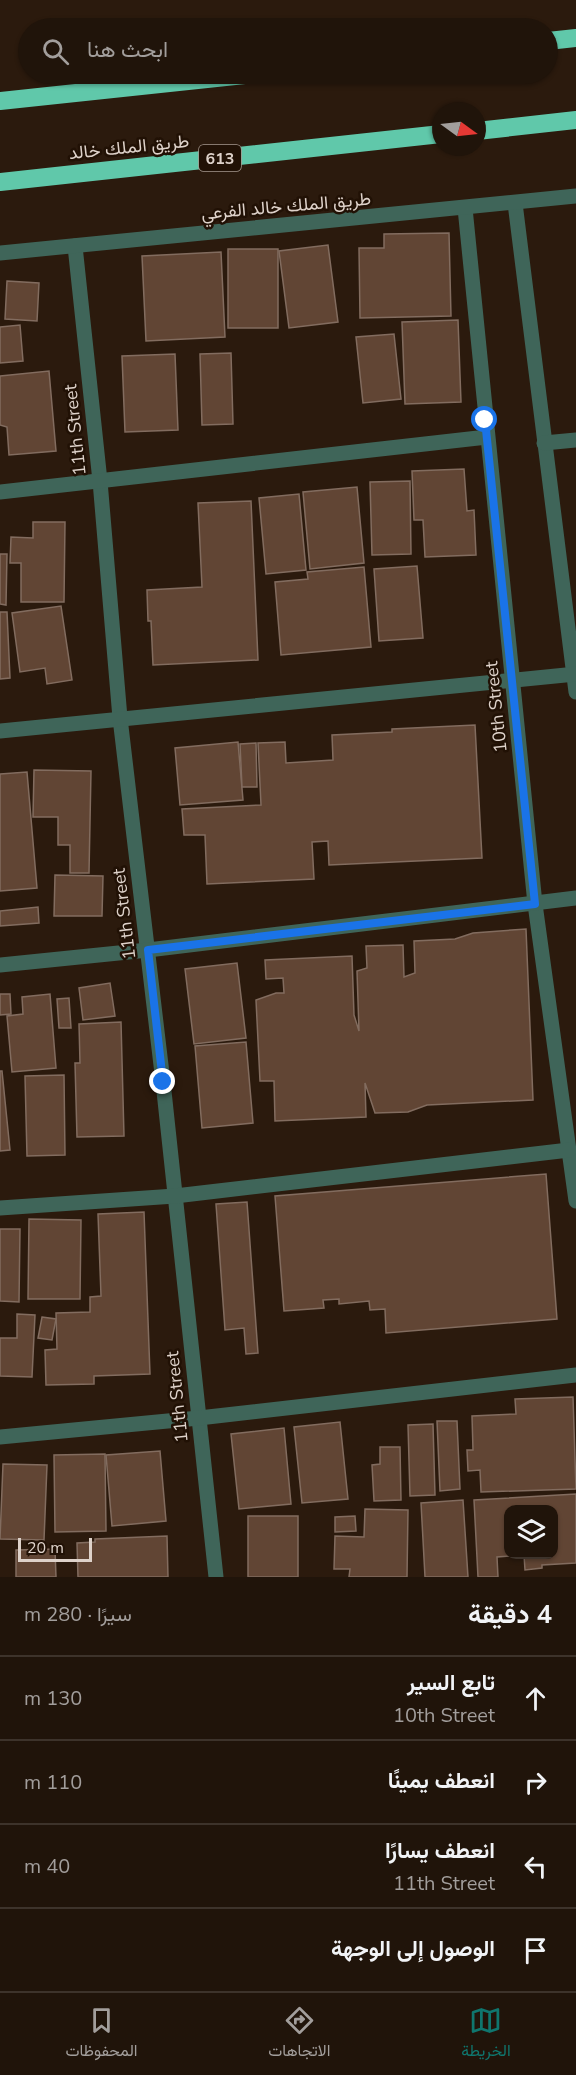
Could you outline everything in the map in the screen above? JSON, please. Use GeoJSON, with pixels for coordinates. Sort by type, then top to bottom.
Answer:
{"type":"FeatureCollection","features":[{"type":"Feature","properties":{"kind":"highway"},"geometry":{"type":"LineString","coordinates":[[558,40],[576,38]]}},
{"type":"Feature","properties":{"kind":"highway"},"geometry":{"type":"LineString","coordinates":[[0,101],[160,84]]}},
{"type":"Feature","properties":{"kind":"highway"},"geometry":{"type":"LineString","coordinates":[[486,129],[576,120]]}},
{"type":"Feature","properties":{"kind":"highway","name":"طريق الملك خالد"},"geometry":{"type":"LineString","coordinates":[[0,182],[432,135]]}},
{"type":"Feature","properties":{"kind":"street","name":"طريق الملك خالد الفرعي"},"geometry":{"type":"LineString","coordinates":[[0,253],[576,196]]}},
{"type":"Feature","properties":{"kind":"street"},"geometry":{"type":"LineString","coordinates":[[515,202],[576,692]]}},
{"type":"Feature","properties":{"kind":"street","name":"10th Street"},"geometry":{"type":"LineString","coordinates":[[465,208],[535,904],[576,1201]]}},
{"type":"Feature","properties":{"kind":"street","name":"11th Street"},"geometry":{"type":"LineString","coordinates":[[75,246],[100,481],[120,718],[148,950],[216,1577]]}},
{"type":"Feature","properties":{"kind":"street"},"geometry":{"type":"LineString","coordinates":[[0,492],[487,436]]}},
{"type":"Feature","properties":{"kind":"street"},"geometry":{"type":"LineString","coordinates":[[544,443],[576,440]]}},
{"type":"Feature","properties":{"kind":"street"},"geometry":{"type":"LineString","coordinates":[[0,731],[575,674]]}},
{"type":"Feature","properties":{"kind":"street"},"geometry":{"type":"LineString","coordinates":[[0,965],[148,950],[576,898]]}},
{"type":"Feature","properties":{"kind":"street"},"geometry":{"type":"LineString","coordinates":[[0,1208],[175,1196],[568,1150]]}},
{"type":"Feature","properties":{"kind":"street"},"geometry":{"type":"LineString","coordinates":[[0,1437],[199,1418],[576,1375]]}},
{"type":"Feature","properties":{"kind":"building"},"geometry":{"type":"Polygon","coordinates":[[[449,233],[451,316],[360,318],[359,248],[384,248],[384,234],[449,233]]]}},
{"type":"Feature","properties":{"kind":"building"},"geometry":{"type":"Polygon","coordinates":[[[328,245],[338,322],[289,328],[279,251],[328,245]]]}},
{"type":"Feature","properties":{"kind":"building"},"geometry":{"type":"Polygon","coordinates":[[[228,249],[278,249],[278,328],[228,328],[228,249]]]}},
{"type":"Feature","properties":{"kind":"building"},"geometry":{"type":"Polygon","coordinates":[[[221,252],[225,337],[146,341],[142,256],[221,252]]]}},
{"type":"Feature","properties":{"kind":"building"},"geometry":{"type":"Polygon","coordinates":[[[7,281],[39,283],[37,321],[5,319],[7,281]]]}},
{"type":"Feature","properties":{"kind":"building"},"geometry":{"type":"Polygon","coordinates":[[[458,320],[461,402],[405,404],[402,322],[458,320]]]}},
{"type":"Feature","properties":{"kind":"building"},"geometry":{"type":"Polygon","coordinates":[[[20,325],[23,361],[0,363],[0,327],[20,325]]]}},
{"type":"Feature","properties":{"kind":"building"},"geometry":{"type":"Polygon","coordinates":[[[394,334],[401,399],[363,403],[356,337],[394,334]]]}},
{"type":"Feature","properties":{"kind":"building"},"geometry":{"type":"Polygon","coordinates":[[[231,353],[233,424],[202,425],[200,354],[231,353]]]}},
{"type":"Feature","properties":{"kind":"building"},"geometry":{"type":"Polygon","coordinates":[[[175,354],[178,430],[125,432],[122,356],[175,354]]]}},
{"type":"Feature","properties":{"kind":"building"},"geometry":{"type":"Polygon","coordinates":[[[49,371],[56,451],[9,455],[7,427],[0,425],[0,376],[49,371]]]}},
{"type":"Feature","properties":{"kind":"building"},"geometry":{"type":"Polygon","coordinates":[[[464,469],[467,511],[474,510],[476,555],[425,557],[423,520],[414,520],[412,471],[464,469]]]}},
{"type":"Feature","properties":{"kind":"building"},"geometry":{"type":"Polygon","coordinates":[[[410,481],[411,554],[372,555],[370,482],[410,481]]]}},
{"type":"Feature","properties":{"kind":"building"},"geometry":{"type":"Polygon","coordinates":[[[357,487],[364,563],[310,569],[303,492],[357,487]]]}},
{"type":"Feature","properties":{"kind":"building"},"geometry":{"type":"Polygon","coordinates":[[[299,494],[306,570],[266,574],[259,498],[299,494]]]}},
{"type":"Feature","properties":{"kind":"building"},"geometry":{"type":"Polygon","coordinates":[[[251,501],[258,660],[153,665],[147,590],[202,587],[198,503],[251,501]]]}},
{"type":"Feature","properties":{"kind":"building"},"geometry":{"type":"Polygon","coordinates":[[[33,522],[65,522],[64,602],[21,602],[21,563],[10,563],[11,537],[33,538],[33,522]]]}},
{"type":"Feature","properties":{"kind":"building"},"geometry":{"type":"Polygon","coordinates":[[[0,554],[7,554],[6,605],[0,604],[0,554]]]}},
{"type":"Feature","properties":{"kind":"building"},"geometry":{"type":"Polygon","coordinates":[[[417,566],[423,638],[379,641],[374,569],[417,566]]]}},
{"type":"Feature","properties":{"kind":"building"},"geometry":{"type":"Polygon","coordinates":[[[364,567],[371,647],[281,655],[275,582],[308,579],[307,572],[364,567]]]}},
{"type":"Feature","properties":{"kind":"building"},"geometry":{"type":"Polygon","coordinates":[[[61,606],[72,680],[47,684],[45,668],[20,672],[12,613],[61,606]]]}},
{"type":"Feature","properties":{"kind":"building"},"geometry":{"type":"Polygon","coordinates":[[[0,612],[7,612],[10,678],[0,679],[0,612]]]}},
{"type":"Feature","properties":{"kind":"building"},"geometry":{"type":"Polygon","coordinates":[[[475,725],[482,858],[329,865],[328,841],[312,842],[314,879],[207,884],[205,835],[184,835],[182,809],[261,805],[258,743],[285,742],[286,763],[333,760],[332,735],[475,725]]]}},
{"type":"Feature","properties":{"kind":"building"},"geometry":{"type":"Polygon","coordinates":[[[238,742],[243,800],[180,805],[175,748],[238,742]]]}},
{"type":"Feature","properties":{"kind":"building"},"geometry":{"type":"Polygon","coordinates":[[[256,743],[257,787],[242,787],[240,744],[256,743]]]}},
{"type":"Feature","properties":{"kind":"building"},"geometry":{"type":"Polygon","coordinates":[[[34,770],[91,771],[89,873],[70,873],[70,845],[58,845],[58,817],[33,817],[34,770]]]}},
{"type":"Feature","properties":{"kind":"building"},"geometry":{"type":"Polygon","coordinates":[[[27,772],[37,888],[0,891],[0,774],[27,772]]]}},
{"type":"Feature","properties":{"kind":"building"},"geometry":{"type":"Polygon","coordinates":[[[55,875],[103,876],[102,916],[54,916],[55,875]]]}},
{"type":"Feature","properties":{"kind":"building"},"geometry":{"type":"Polygon","coordinates":[[[38,907],[39,923],[0,926],[0,911],[38,907]]]}},
{"type":"Feature","properties":{"kind":"building"},"geometry":{"type":"Polygon","coordinates":[[[526,929],[533,1100],[427,1105],[408,1112],[375,1113],[365,1083],[366,1117],[275,1121],[274,1081],[260,1081],[256,1000],[276,993],[284,993],[283,978],[266,979],[265,960],[352,956],[354,1015],[359,1031],[357,971],[367,968],[366,946],[403,945],[404,977],[415,973],[414,941],[455,939],[473,933],[526,929]]]}},
{"type":"Feature","properties":{"kind":"building"},"geometry":{"type":"Polygon","coordinates":[[[237,963],[246,1038],[194,1044],[185,969],[237,963]]]}},
{"type":"Feature","properties":{"kind":"building"},"geometry":{"type":"Polygon","coordinates":[[[110,983],[115,1016],[83,1020],[79,988],[110,983]]]}},
{"type":"Feature","properties":{"kind":"building"},"geometry":{"type":"Polygon","coordinates":[[[0,994],[10,994],[11,1014],[0,1015],[0,994]]]}},
{"type":"Feature","properties":{"kind":"building"},"geometry":{"type":"Polygon","coordinates":[[[50,994],[56,1068],[12,1072],[7,1016],[23,1014],[22,997],[50,994]]]}},
{"type":"Feature","properties":{"kind":"building"},"geometry":{"type":"Polygon","coordinates":[[[69,998],[71,1028],[59,1028],[57,999],[69,998]]]}},
{"type":"Feature","properties":{"kind":"building"},"geometry":{"type":"Polygon","coordinates":[[[121,1022],[124,1136],[77,1137],[75,1063],[80,1063],[79,1024],[121,1022]]]}},
{"type":"Feature","properties":{"kind":"building"},"geometry":{"type":"Polygon","coordinates":[[[246,1042],[253,1123],[202,1128],[195,1046],[246,1042]]]}},
{"type":"Feature","properties":{"kind":"building"},"geometry":{"type":"Polygon","coordinates":[[[0,1071],[2,1071],[10,1150],[0,1151],[0,1071]]]}},
{"type":"Feature","properties":{"kind":"building"},"geometry":{"type":"Polygon","coordinates":[[[64,1075],[65,1155],[27,1156],[25,1076],[64,1075]]]}},
{"type":"Feature","properties":{"kind":"building"},"geometry":{"type":"Polygon","coordinates":[[[546,1174],[557,1319],[386,1333],[385,1309],[370,1310],[369,1301],[339,1304],[339,1299],[323,1300],[324,1308],[284,1311],[275,1196],[546,1174]]]}},
{"type":"Feature","properties":{"kind":"building"},"geometry":{"type":"Polygon","coordinates":[[[247,1202],[258,1353],[246,1354],[244,1328],[225,1330],[216,1204],[247,1202]]]}},
{"type":"Feature","properties":{"kind":"building"},"geometry":{"type":"Polygon","coordinates":[[[144,1212],[150,1374],[94,1376],[94,1384],[46,1385],[45,1350],[57,1349],[56,1313],[90,1312],[90,1297],[101,1296],[98,1214],[144,1212]]]}},
{"type":"Feature","properties":{"kind":"building"},"geometry":{"type":"Polygon","coordinates":[[[29,1219],[81,1220],[80,1299],[28,1299],[29,1219]]]}},
{"type":"Feature","properties":{"kind":"building"},"geometry":{"type":"Polygon","coordinates":[[[0,1229],[20,1229],[19,1302],[0,1301],[0,1229]]]}},
{"type":"Feature","properties":{"kind":"building"},"geometry":{"type":"Polygon","coordinates":[[[17,1314],[35,1315],[32,1377],[0,1376],[0,1338],[17,1338],[17,1314]]]}},
{"type":"Feature","properties":{"kind":"building"},"geometry":{"type":"Polygon","coordinates":[[[42,1317],[56,1319],[52,1340],[38,1338],[42,1317]]]}},
{"type":"Feature","properties":{"kind":"building"},"geometry":{"type":"Polygon","coordinates":[[[573,1397],[576,1489],[481,1492],[480,1470],[468,1471],[467,1450],[473,1450],[472,1416],[516,1414],[515,1399],[573,1397]]]}},
{"type":"Feature","properties":{"kind":"building"},"geometry":{"type":"Polygon","coordinates":[[[437,1421],[457,1421],[460,1489],[440,1491],[437,1421]]]}},
{"type":"Feature","properties":{"kind":"building"},"geometry":{"type":"Polygon","coordinates":[[[340,1422],[348,1499],[302,1503],[294,1427],[340,1422]]]}},
{"type":"Feature","properties":{"kind":"building"},"geometry":{"type":"Polygon","coordinates":[[[433,1424],[435,1495],[410,1496],[408,1425],[433,1424]]]}},
{"type":"Feature","properties":{"kind":"building"},"geometry":{"type":"Polygon","coordinates":[[[284,1428],[291,1504],[239,1509],[231,1434],[284,1428]]]}},
{"type":"Feature","properties":{"kind":"building"},"geometry":{"type":"Polygon","coordinates":[[[380,1447],[400,1447],[401,1500],[374,1501],[372,1465],[380,1464],[380,1447]]]}},
{"type":"Feature","properties":{"kind":"building"},"geometry":{"type":"Polygon","coordinates":[[[160,1451],[166,1521],[112,1526],[106,1455],[160,1451]]]}},
{"type":"Feature","properties":{"kind":"building"},"geometry":{"type":"Polygon","coordinates":[[[105,1454],[106,1531],[55,1532],[54,1455],[105,1454]]]}},
{"type":"Feature","properties":{"kind":"building"},"geometry":{"type":"Polygon","coordinates":[[[3,1464],[47,1465],[44,1540],[0,1539],[3,1464]]]}},
{"type":"Feature","properties":{"kind":"building"},"geometry":{"type":"Polygon","coordinates":[[[576,1494],[576,1563],[542,1565],[542,1568],[525,1570],[524,1559],[558,1559],[558,1505],[504,1505],[504,1556],[497,1557],[498,1577],[478,1577],[474,1500],[576,1494]]]}},
{"type":"Feature","properties":{"kind":"building"},"geometry":{"type":"Polygon","coordinates":[[[463,1500],[468,1577],[425,1577],[421,1503],[463,1500]]]}},
{"type":"Feature","properties":{"kind":"building"},"geometry":{"type":"Polygon","coordinates":[[[365,1509],[408,1510],[407,1577],[349,1577],[350,1569],[334,1569],[335,1536],[364,1537],[365,1509]]]}},
{"type":"Feature","properties":{"kind":"building"},"geometry":{"type":"Polygon","coordinates":[[[248,1516],[298,1516],[298,1577],[248,1577],[248,1516]]]}},
{"type":"Feature","properties":{"kind":"building"},"geometry":{"type":"Polygon","coordinates":[[[355,1516],[356,1531],[335,1532],[335,1517],[355,1516]]]}},
{"type":"Feature","properties":{"kind":"building"},"geometry":{"type":"Polygon","coordinates":[[[167,1536],[168,1577],[78,1577],[77,1543],[95,1542],[95,1539],[167,1536]]]}},
{"type":"Feature","properties":{"kind":"building"},"geometry":{"type":"Polygon","coordinates":[[[55,1549],[56,1577],[16,1577],[16,1550],[55,1549]]]}},
{"type":"Feature","properties":{"kind":"route"},"geometry":{"type":"LineString","coordinates":[[163,1082],[148,950],[535,904],[485,420]]}}]}
